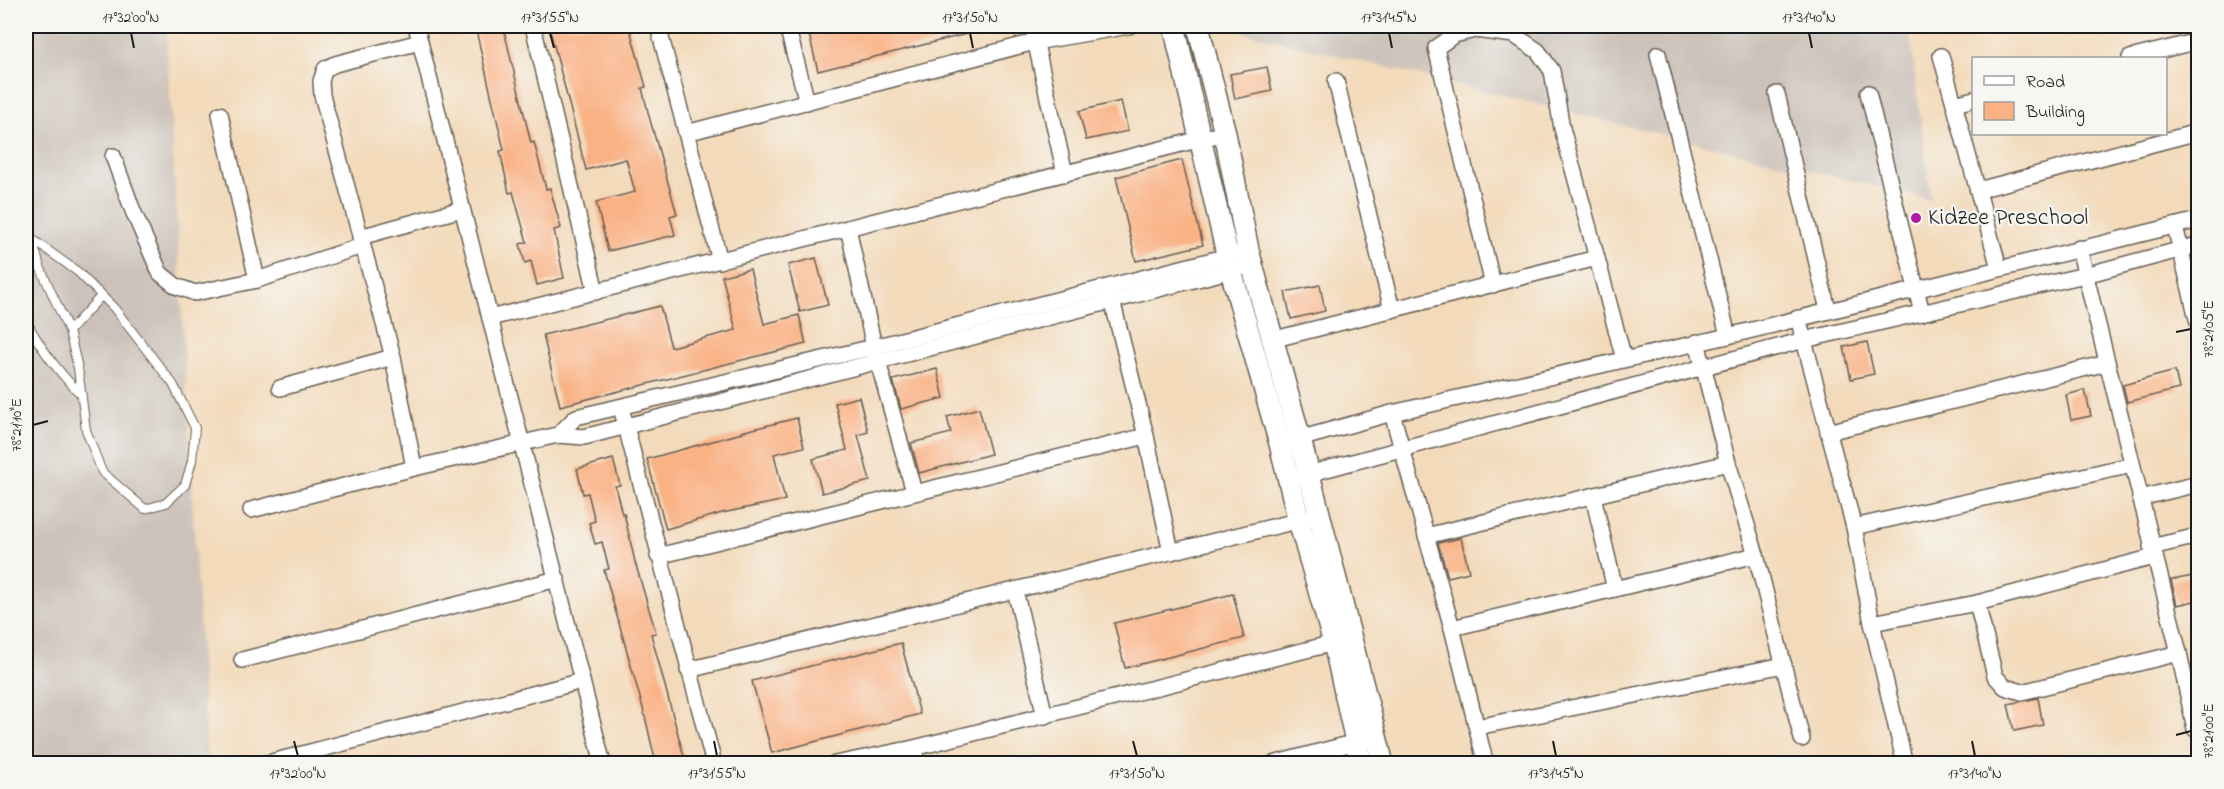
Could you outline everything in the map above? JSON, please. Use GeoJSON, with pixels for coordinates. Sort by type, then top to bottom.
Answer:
{"type":"FeatureCollection","features":[{"type":"Feature","properties":{"kind":"street"},"geometry":{"type":"LineString","coordinates":[[416,26],[603,764]]}},
{"type":"Feature","properties":{"kind":"street"},"geometry":{"type":"LineString","coordinates":[[533,26],[596,292]]}},
{"type":"Feature","properties":{"kind":"street"},"geometry":{"type":"LineString","coordinates":[[658,26],[720,261]]}},
{"type":"Feature","properties":{"kind":"street"},"geometry":{"type":"LineString","coordinates":[[787,26],[807,102]]}},
{"type":"Feature","properties":{"kind":"street"},"geometry":{"type":"LineString","coordinates":[[1032,26],[1065,174]]}},
{"type":"Feature","properties":{"kind":"street"},"geometry":{"type":"LineString","coordinates":[[686,133],[1035,42],[1129,26]]}},
{"type":"Feature","properties":{"kind":"street"},"geometry":{"type":"LineString","coordinates":[[1174,26],[1229,264],[1290,441]]}},
{"type":"Feature","properties":{"kind":"street"},"geometry":{"type":"LineString","coordinates":[[1198,26],[1225,133],[1250,258],[1271,340],[1298,477],[1343,641],[1383,764]]}},
{"type":"Feature","properties":{"kind":"street"},"geometry":{"type":"LineString","coordinates":[[1493,285],[1436,48],[1454,35],[1475,30],[1514,35],[1538,51],[1552,71],[1562,128],[1624,359]]}},
{"type":"Feature","properties":{"kind":"street"},"geometry":{"type":"LineString","coordinates":[[2134,57],[2199,40]]}},
{"type":"Feature","properties":{"kind":"street"},"geometry":{"type":"LineString","coordinates":[[414,468],[393,357],[322,95],[321,81],[325,69],[335,64],[420,42]]}},
{"type":"Feature","properties":{"kind":"street"},"geometry":{"type":"LineString","coordinates":[[1658,54],[1728,336]]}},
{"type":"Feature","properties":{"kind":"street"},"geometry":{"type":"LineString","coordinates":[[1941,56],[1999,268]]}},
{"type":"Feature","properties":{"kind":"street"},"geometry":{"type":"LineString","coordinates":[[1336,81],[1392,310]]}},
{"type":"Feature","properties":{"kind":"street"},"geometry":{"type":"LineString","coordinates":[[1868,93],[1922,313]]}},
{"type":"Feature","properties":{"kind":"street"},"geometry":{"type":"LineString","coordinates":[[1777,94],[1828,310]]}},
{"type":"Feature","properties":{"kind":"street"},"geometry":{"type":"LineString","coordinates":[[1955,104],[1972,100]]}},
{"type":"Feature","properties":{"kind":"street"},"geometry":{"type":"LineString","coordinates":[[220,114],[258,280]]}},
{"type":"Feature","properties":{"kind":"street"},"geometry":{"type":"LineString","coordinates":[[1978,190],[2199,132]]}},
{"type":"Feature","properties":{"kind":"street"},"geometry":{"type":"LineString","coordinates":[[490,318],[1225,133]]}},
{"type":"Feature","properties":{"kind":"street"},"geometry":{"type":"LineString","coordinates":[[113,156],[133,211],[160,273],[176,286],[195,293],[258,280],[361,242],[462,209]]}},
{"type":"Feature","properties":{"kind":"street"},"geometry":{"type":"LineString","coordinates":[[1290,441],[1392,413],[1728,336],[2199,220]]}},
{"type":"Feature","properties":{"kind":"street"},"geometry":{"type":"LineString","coordinates":[[2175,226],[2199,324]]}},
{"type":"Feature","properties":{"kind":"street"},"geometry":{"type":"LineString","coordinates":[[848,228],[875,354],[914,492]]}},
{"type":"Feature","properties":{"kind":"street"},"geometry":{"type":"LineString","coordinates":[[1298,477],[1804,340],[2085,275],[2199,244]]}},
{"type":"Feature","properties":{"kind":"street"},"geometry":{"type":"LineString","coordinates":[[2079,248],[2152,552],[2179,653],[2195,729]]}},
{"type":"Feature","properties":{"kind":"street"},"geometry":{"type":"LineString","coordinates":[[251,510],[521,443],[558,435],[584,437],[875,354],[1250,258]]}},
{"type":"Feature","properties":{"kind":"street"},"geometry":{"type":"LineString","coordinates":[[1271,340],[1597,258]]}},
{"type":"Feature","properties":{"kind":"street"},"geometry":{"type":"LineString","coordinates":[[1111,294],[1146,435],[1171,552]]}},
{"type":"Feature","properties":{"kind":"street"},"geometry":{"type":"LineString","coordinates":[[1798,318],[1854,527],[1872,623],[1903,756]]}},
{"type":"Feature","properties":{"kind":"street"},"geometry":{"type":"LineString","coordinates":[[1697,342],[1728,463],[1756,555],[1802,740]]}},
{"type":"Feature","properties":{"kind":"street"},"geometry":{"type":"LineString","coordinates":[[558,435],[576,417],[875,354]]}},
{"type":"Feature","properties":{"kind":"street"},"geometry":{"type":"LineString","coordinates":[[280,388],[393,357]]}},
{"type":"Feature","properties":{"kind":"street"},"geometry":{"type":"LineString","coordinates":[[1828,432],[2107,363]]}},
{"type":"Feature","properties":{"kind":"street"},"geometry":{"type":"LineString","coordinates":[[622,407],[658,556],[714,764]]}},
{"type":"Feature","properties":{"kind":"street"},"geometry":{"type":"LineString","coordinates":[[1392,413],[1452,628],[1485,761]]}},
{"type":"Feature","properties":{"kind":"street"},"geometry":{"type":"LineString","coordinates":[[658,556],[1146,435]]}},
{"type":"Feature","properties":{"kind":"street"},"geometry":{"type":"LineString","coordinates":[[1426,536],[1728,463]]}},
{"type":"Feature","properties":{"kind":"street"},"geometry":{"type":"LineString","coordinates":[[1854,527],[2132,465]]}},
{"type":"Feature","properties":{"kind":"street"},"geometry":{"type":"LineString","coordinates":[[2140,498],[2199,484]]}},
{"type":"Feature","properties":{"kind":"street"},"geometry":{"type":"LineString","coordinates":[[1593,496],[1615,589]]}},
{"type":"Feature","properties":{"kind":"street"},"geometry":{"type":"LineString","coordinates":[[688,670],[1309,518]]}},
{"type":"Feature","properties":{"kind":"street"},"geometry":{"type":"LineString","coordinates":[[1872,623],[1977,603],[2199,536]]}},
{"type":"Feature","properties":{"kind":"street"},"geometry":{"type":"LineString","coordinates":[[1452,628],[1756,555]]}},
{"type":"Feature","properties":{"kind":"street"},"geometry":{"type":"LineString","coordinates":[[242,660],[557,579]]}},
{"type":"Feature","properties":{"kind":"street"},"geometry":{"type":"LineString","coordinates":[[1015,590],[1045,716]]}},
{"type":"Feature","properties":{"kind":"street"},"geometry":{"type":"LineString","coordinates":[[1977,603],[1995,676],[2005,687],[2022,692],[2179,653]]}},
{"type":"Feature","properties":{"kind":"street"},"geometry":{"type":"LineString","coordinates":[[835,764],[916,756],[1045,716],[1343,641]]}},
{"type":"Feature","properties":{"kind":"street"},"geometry":{"type":"LineString","coordinates":[[1343,641],[1355,742],[1361,764]]}},
{"type":"Feature","properties":{"kind":"street"},"geometry":{"type":"LineString","coordinates":[[1477,727],[1784,665]]}},
{"type":"Feature","properties":{"kind":"street"},"geometry":{"type":"LineString","coordinates":[[264,764],[582,681]]}},
{"type":"Feature","properties":{"kind":"street"},"geometry":{"type":"LineString","coordinates":[[1273,764],[1376,737]]}},
{"type":"Feature","properties":{"kind":"lane"},"geometry":{"type":"LineString","coordinates":[[26,227],[40,267],[69,331],[78,368],[86,430],[102,472],[145,509],[166,503],[185,485],[192,461],[195,428],[173,384],[138,337],[102,295],[78,272],[32,239]]}},
{"type":"Feature","properties":{"kind":"lane"},"geometry":{"type":"LineString","coordinates":[[26,257],[32,239]]}},
{"type":"Feature","properties":{"kind":"lane"},"geometry":{"type":"LineString","coordinates":[[69,331],[102,295]]}},
{"type":"Feature","properties":{"kind":"lane"},"geometry":{"type":"LineString","coordinates":[[26,321],[50,360],[82,395]]}},
{"type":"Feature","properties":{"kind":"shaded area"},"geometry":{"type":"Polygon","coordinates":[[[26,26],[166,26],[207,763],[26,763],[26,26]]]}},
{"type":"Feature","properties":{"kind":"shaded area"},"geometry":{"type":"Polygon","coordinates":[[[1217,26],[1909,26],[1931,200],[1217,26]]]}},
{"type":"Feature","properties":{"kind":"building"},"geometry":{"type":"Polygon","coordinates":[[[475,26],[503,26],[531,143],[534,142],[546,189],[550,188],[561,228],[554,230],[564,278],[537,285],[531,261],[525,263],[520,244],[527,242],[513,192],[509,193],[500,151],[504,150],[475,26]]]}},
{"type":"Feature","properties":{"kind":"building"},"geometry":{"type":"Polygon","coordinates":[[[549,26],[629,26],[646,87],[642,88],[650,120],[677,214],[670,216],[675,235],[608,251],[596,202],[635,192],[626,159],[586,170],[549,26]]]}},
{"type":"Feature","properties":{"kind":"building"},"geometry":{"type":"Polygon","coordinates":[[[807,26],[978,26],[979,31],[818,71],[807,26]]]}},
{"type":"Feature","properties":{"kind":"building"},"geometry":{"type":"Polygon","coordinates":[[[1267,67],[1272,91],[1235,99],[1230,74],[1267,67]]]}},
{"type":"Feature","properties":{"kind":"building"},"geometry":{"type":"Polygon","coordinates":[[[1121,101],[1128,131],[1086,140],[1079,111],[1121,101]]]}},
{"type":"Feature","properties":{"kind":"building"},"geometry":{"type":"Polygon","coordinates":[[[1182,160],[1203,245],[1136,261],[1116,177],[1182,160]]]}},
{"type":"Feature","properties":{"kind":"building"},"geometry":{"type":"Polygon","coordinates":[[[816,258],[828,305],[800,312],[788,265],[816,258]]]}},
{"type":"Feature","properties":{"kind":"building"},"geometry":{"type":"Polygon","coordinates":[[[750,269],[764,324],[799,315],[806,344],[560,406],[543,335],[660,306],[671,347],[736,330],[722,276],[750,269]]]}},
{"type":"Feature","properties":{"kind":"building"},"geometry":{"type":"Polygon","coordinates":[[[1320,285],[1325,311],[1291,319],[1285,292],[1320,285]]]}},
{"type":"Feature","properties":{"kind":"building"},"geometry":{"type":"Polygon","coordinates":[[[1867,342],[1874,374],[1851,379],[1844,347],[1867,342]]]}},
{"type":"Feature","properties":{"kind":"building"},"geometry":{"type":"Polygon","coordinates":[[[937,369],[944,398],[901,409],[893,380],[937,369]]]}},
{"type":"Feature","properties":{"kind":"building"},"geometry":{"type":"Polygon","coordinates":[[[2175,371],[2179,389],[2127,402],[2123,385],[2175,371]]]}},
{"type":"Feature","properties":{"kind":"building"},"geometry":{"type":"Polygon","coordinates":[[[2085,390],[2091,416],[2071,420],[2066,395],[2085,390]]]}},
{"type":"Feature","properties":{"kind":"building"},"geometry":{"type":"Polygon","coordinates":[[[859,397],[868,432],[858,435],[870,481],[822,493],[813,459],[847,450],[835,403],[859,397]]]}},
{"type":"Feature","properties":{"kind":"building"},"geometry":{"type":"Polygon","coordinates":[[[979,408],[991,454],[919,473],[911,443],[951,433],[947,417],[979,408]]]}},
{"type":"Feature","properties":{"kind":"building"},"geometry":{"type":"Polygon","coordinates":[[[797,418],[804,447],[774,454],[785,500],[722,513],[666,529],[647,459],[797,418]]]}},
{"type":"Feature","properties":{"kind":"building"},"geometry":{"type":"Polygon","coordinates":[[[613,459],[620,485],[615,486],[656,633],[651,634],[686,764],[656,764],[644,712],[604,570],[609,569],[602,542],[595,544],[589,523],[595,521],[588,493],[583,494],[577,469],[613,459]]]}},
{"type":"Feature","properties":{"kind":"building"},"geometry":{"type":"Polygon","coordinates":[[[1461,538],[1469,572],[1448,577],[1438,543],[1461,538]]]}},
{"type":"Feature","properties":{"kind":"building"},"geometry":{"type":"Polygon","coordinates":[[[2199,575],[2199,600],[2177,605],[2171,580],[2199,575]]]}},
{"type":"Feature","properties":{"kind":"building"},"geometry":{"type":"Polygon","coordinates":[[[1233,594],[1244,638],[1125,668],[1114,623],[1233,594]]]}},
{"type":"Feature","properties":{"kind":"building"},"geometry":{"type":"Polygon","coordinates":[[[901,643],[920,714],[772,753],[752,681],[901,643]]]}},
{"type":"Feature","properties":{"kind":"building"},"geometry":{"type":"Polygon","coordinates":[[[2038,698],[2043,725],[2014,731],[2008,704],[2038,698]]]}},
{"type":"Feature","properties":{"kind":"place","name":"Kidzee Preschool"},"geometry":{"type":"Point","coordinates":[1916,218]}}]}
